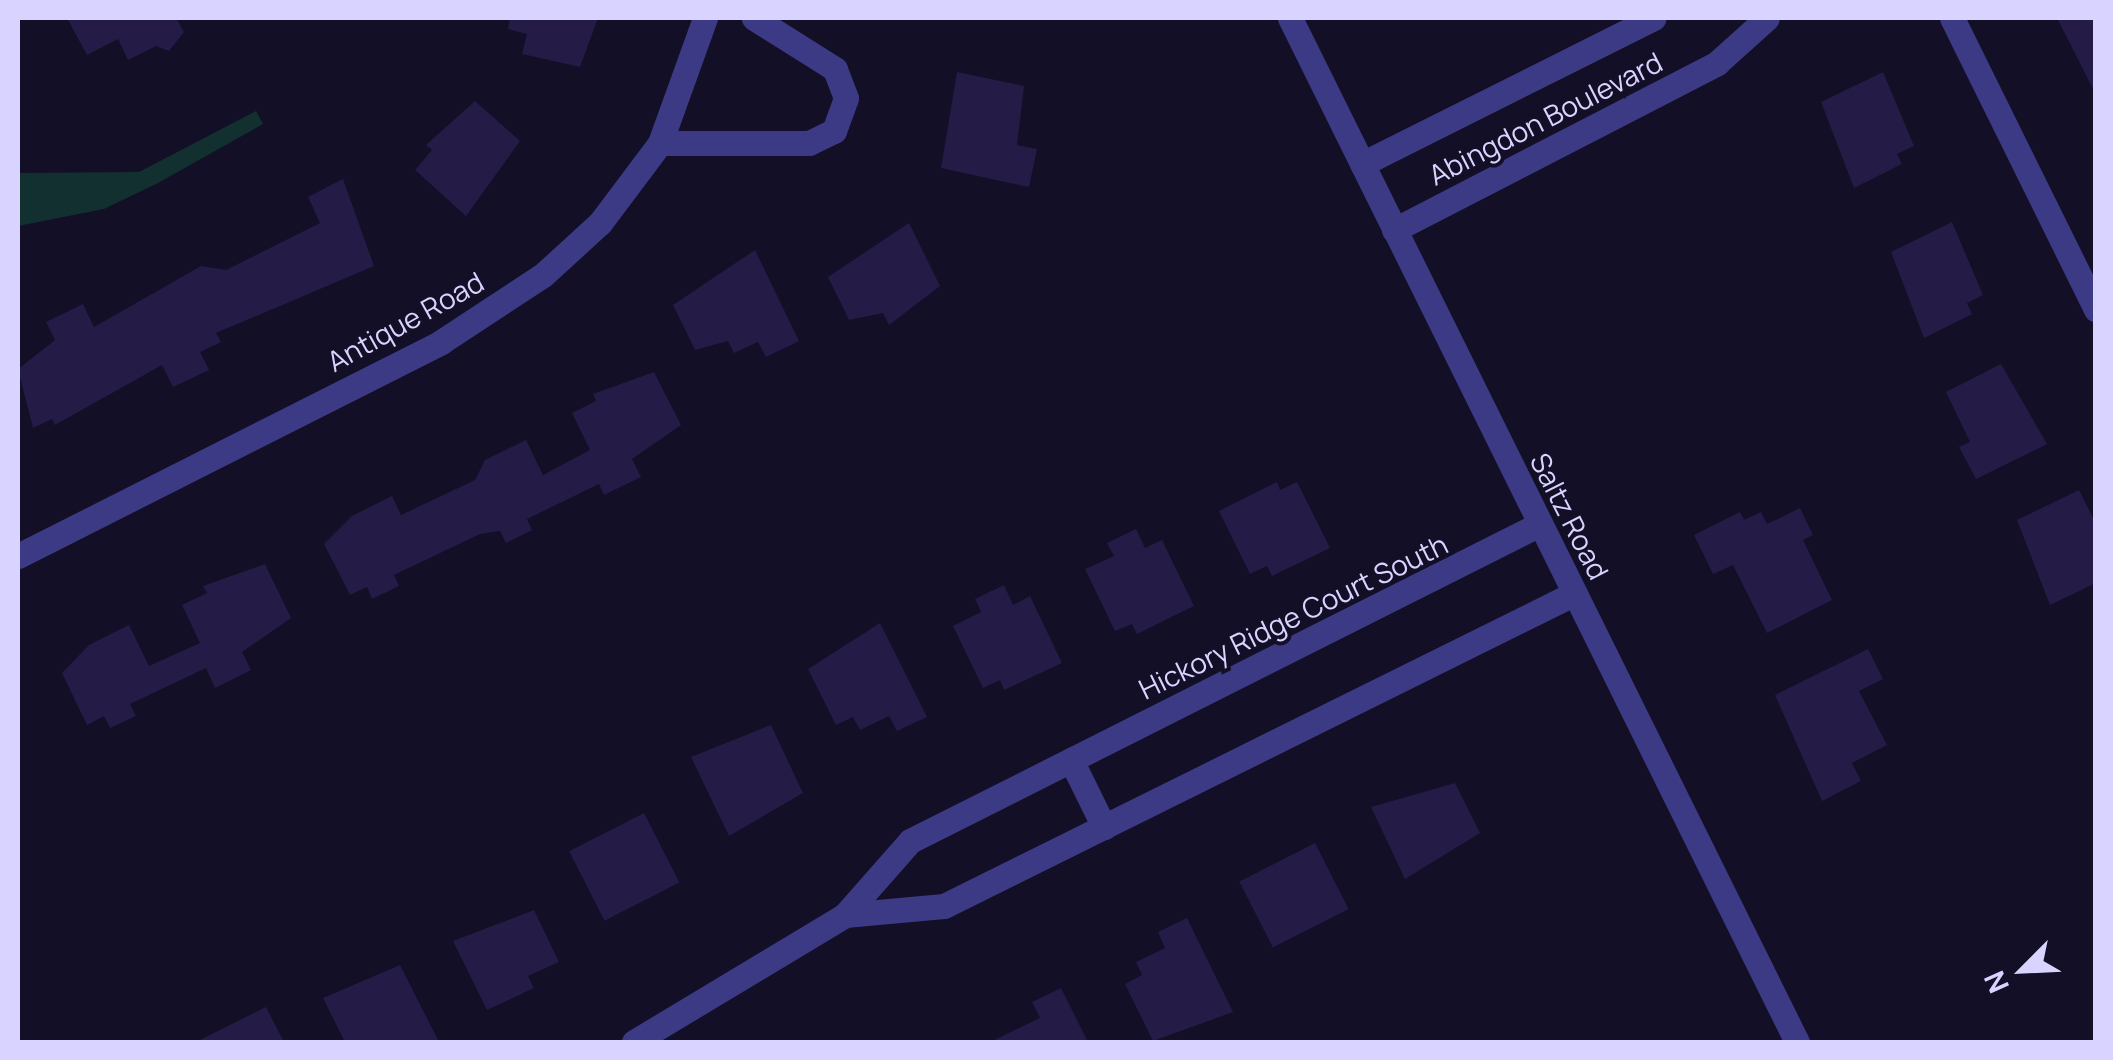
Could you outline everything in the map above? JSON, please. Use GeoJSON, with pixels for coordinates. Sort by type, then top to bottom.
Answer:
{"type":"FeatureCollection","features":[{"type":"Feature","properties":{"kind":"street","name":"Antique Road"},"geometry":{"type":"LineString","coordinates":[[18,556],[442,342],[542,275],[600,223],[660,144],[705,18]]}},
{"type":"Feature","properties":{"kind":"street"},"geometry":{"type":"LineString","coordinates":[[660,144],[809,143],[834,131],[846,98],[835,70],[754,18]]}},
{"type":"Feature","properties":{"kind":"street","name":"Saltz Road"},"geometry":{"type":"LineString","coordinates":[[1290,18],[1797,1042]]}},
{"type":"Feature","properties":{"kind":"street","name":"Abingdon Boulevard"},"geometry":{"type":"LineString","coordinates":[[1362,164],[1654,18]]}},
{"type":"Feature","properties":{"kind":"street","name":"Abingdon Boulevard"},"geometry":{"type":"LineString","coordinates":[[1394,230],[1718,63],[1767,18]]}},
{"type":"Feature","properties":{"kind":"street"},"geometry":{"type":"LineString","coordinates":[[1952,18],[2096,309]]}},
{"type":"Feature","properties":{"kind":"street","name":"Hickory Ridge Court South"},"geometry":{"type":"LineString","coordinates":[[634,1042],[845,915],[910,841],[1540,524]]}},
{"type":"Feature","properties":{"kind":"street","name":"Hickory Ridge Court South"},"geometry":{"type":"LineString","coordinates":[[845,915],[944,906],[1575,592]]}},
{"type":"Feature","properties":{"kind":"street"},"geometry":{"type":"LineString","coordinates":[[1071,760],[1104,827]]}},
{"type":"Feature","properties":{"kind":"green space"},"geometry":{"type":"Polygon","coordinates":[[[256,111],[263,124],[158,183],[104,209],[18,226],[18,173],[139,172],[256,111]]]}},
{"type":"Feature","properties":{"kind":"building"},"geometry":{"type":"Polygon","coordinates":[[[67,18],[176,18],[184,32],[169,51],[156,46],[128,60],[118,39],[87,55],[67,18]]]}},
{"type":"Feature","properties":{"kind":"building"},"geometry":{"type":"Polygon","coordinates":[[[510,18],[598,18],[580,67],[522,54],[527,34],[508,29],[510,18]]]}},
{"type":"Feature","properties":{"kind":"building"},"geometry":{"type":"Polygon","coordinates":[[[2057,18],[2096,18],[2096,95],[2057,18]]]}},
{"type":"Feature","properties":{"kind":"building"},"geometry":{"type":"Polygon","coordinates":[[[957,72],[1024,86],[1017,145],[1037,149],[1029,187],[941,168],[957,72]]]}},
{"type":"Feature","properties":{"kind":"building"},"geometry":{"type":"Polygon","coordinates":[[[1883,72],[1914,146],[1897,154],[1902,164],[1854,188],[1821,102],[1883,72]]]}},
{"type":"Feature","properties":{"kind":"building"},"geometry":{"type":"Polygon","coordinates":[[[475,101],[520,141],[466,216],[415,170],[432,150],[426,145],[475,101]]]}},
{"type":"Feature","properties":{"kind":"building"},"geometry":{"type":"Polygon","coordinates":[[[343,179],[374,266],[216,333],[221,342],[200,352],[209,370],[173,387],[162,365],[55,425],[52,419],[33,428],[18,369],[55,340],[46,322],[83,304],[94,327],[201,266],[226,270],[320,223],[308,197],[343,179]]]}},
{"type":"Feature","properties":{"kind":"building"},"geometry":{"type":"Polygon","coordinates":[[[1952,222],[1983,295],[1967,303],[1972,314],[1924,338],[1891,252],[1952,222]]]}},
{"type":"Feature","properties":{"kind":"building"},"geometry":{"type":"Polygon","coordinates":[[[909,223],[940,286],[889,325],[883,313],[849,320],[828,277],[909,223]]]}},
{"type":"Feature","properties":{"kind":"building"},"geometry":{"type":"Polygon","coordinates":[[[755,250],[799,341],[766,357],[758,342],[734,353],[728,341],[695,350],[673,305],[755,250]]]}},
{"type":"Feature","properties":{"kind":"building"},"geometry":{"type":"Polygon","coordinates":[[[2001,364],[2047,444],[1976,479],[1959,447],[1970,442],[1946,392],[2001,364]]]}},
{"type":"Feature","properties":{"kind":"building"},"geometry":{"type":"Polygon","coordinates":[[[654,372],[681,425],[632,459],[641,477],[604,495],[599,484],[527,519],[532,530],[506,543],[500,531],[480,534],[394,575],[399,586],[372,599],[367,587],[350,595],[324,544],[352,516],[392,496],[401,515],[475,480],[485,460],[526,440],[543,475],[590,450],[572,413],[596,401],[593,394],[654,372]]]}},
{"type":"Feature","properties":{"kind":"building"},"geometry":{"type":"Polygon","coordinates":[[[1277,482],[1280,490],[1297,482],[1330,548],[1272,576],[1267,566],[1250,574],[1219,511],[1277,482]]]}},
{"type":"Feature","properties":{"kind":"building"},"geometry":{"type":"Polygon","coordinates":[[[2079,490],[2096,524],[2096,583],[2050,605],[2017,520],[2079,490]]]}},
{"type":"Feature","properties":{"kind":"building"},"geometry":{"type":"Polygon","coordinates":[[[1800,508],[1813,535],[1803,540],[1832,600],[1767,633],[1733,565],[1713,574],[1694,535],[1740,512],[1744,520],[1761,512],[1767,524],[1800,508]]]}},
{"type":"Feature","properties":{"kind":"building"},"geometry":{"type":"Polygon","coordinates":[[[1136,529],[1145,548],[1162,540],[1194,606],[1137,634],[1132,624],[1115,631],[1085,569],[1114,556],[1107,543],[1136,529]]]}},
{"type":"Feature","properties":{"kind":"building"},"geometry":{"type":"Polygon","coordinates":[[[265,564],[291,618],[242,652],[251,670],[215,688],[206,668],[130,704],[136,716],[110,728],[104,716],[87,725],[62,673],[89,645],[129,625],[149,666],[200,643],[182,605],[207,593],[203,586],[265,564]]]}},
{"type":"Feature","properties":{"kind":"building"},"geometry":{"type":"Polygon","coordinates":[[[1004,585],[1013,605],[1030,596],[1062,663],[1004,690],[1000,680],[983,688],[953,626],[981,612],[975,599],[1004,585]]]}},
{"type":"Feature","properties":{"kind":"building"},"geometry":{"type":"Polygon","coordinates":[[[880,623],[927,717],[897,731],[889,716],[860,730],[853,717],[836,725],[808,669],[880,623]]]}},
{"type":"Feature","properties":{"kind":"building"},"geometry":{"type":"Polygon","coordinates":[[[1868,649],[1883,679],[1859,691],[1887,745],[1852,763],[1861,781],[1822,801],[1775,695],[1868,649]]]}},
{"type":"Feature","properties":{"kind":"building"},"geometry":{"type":"Polygon","coordinates":[[[771,725],[803,793],[729,836],[691,757],[771,725]]]}},
{"type":"Feature","properties":{"kind":"building"},"geometry":{"type":"Polygon","coordinates":[[[1455,783],[1480,833],[1405,879],[1371,807],[1455,783]]]}},
{"type":"Feature","properties":{"kind":"building"},"geometry":{"type":"Polygon","coordinates":[[[644,813],[679,882],[605,921],[569,851],[644,813]]]}},
{"type":"Feature","properties":{"kind":"building"},"geometry":{"type":"Polygon","coordinates":[[[1315,843],[1349,909],[1273,948],[1239,882],[1315,843]]]}},
{"type":"Feature","properties":{"kind":"building"},"geometry":{"type":"Polygon","coordinates":[[[534,910],[559,962],[528,976],[534,988],[487,1010],[453,941],[534,910]]]}},
{"type":"Feature","properties":{"kind":"building"},"geometry":{"type":"Polygon","coordinates":[[[1187,918],[1233,1012],[1153,1041],[1125,984],[1142,975],[1136,962],[1165,948],[1158,932],[1187,918]]]}},
{"type":"Feature","properties":{"kind":"building"},"geometry":{"type":"Polygon","coordinates":[[[400,965],[439,1042],[345,1042],[323,998],[400,965]]]}},
{"type":"Feature","properties":{"kind":"building"},"geometry":{"type":"Polygon","coordinates":[[[1061,988],[1088,1042],[990,1042],[1040,1018],[1032,1002],[1061,988]]]}},
{"type":"Feature","properties":{"kind":"building"},"geometry":{"type":"Polygon","coordinates":[[[266,1007],[284,1042],[196,1042],[266,1007]]]}}]}
